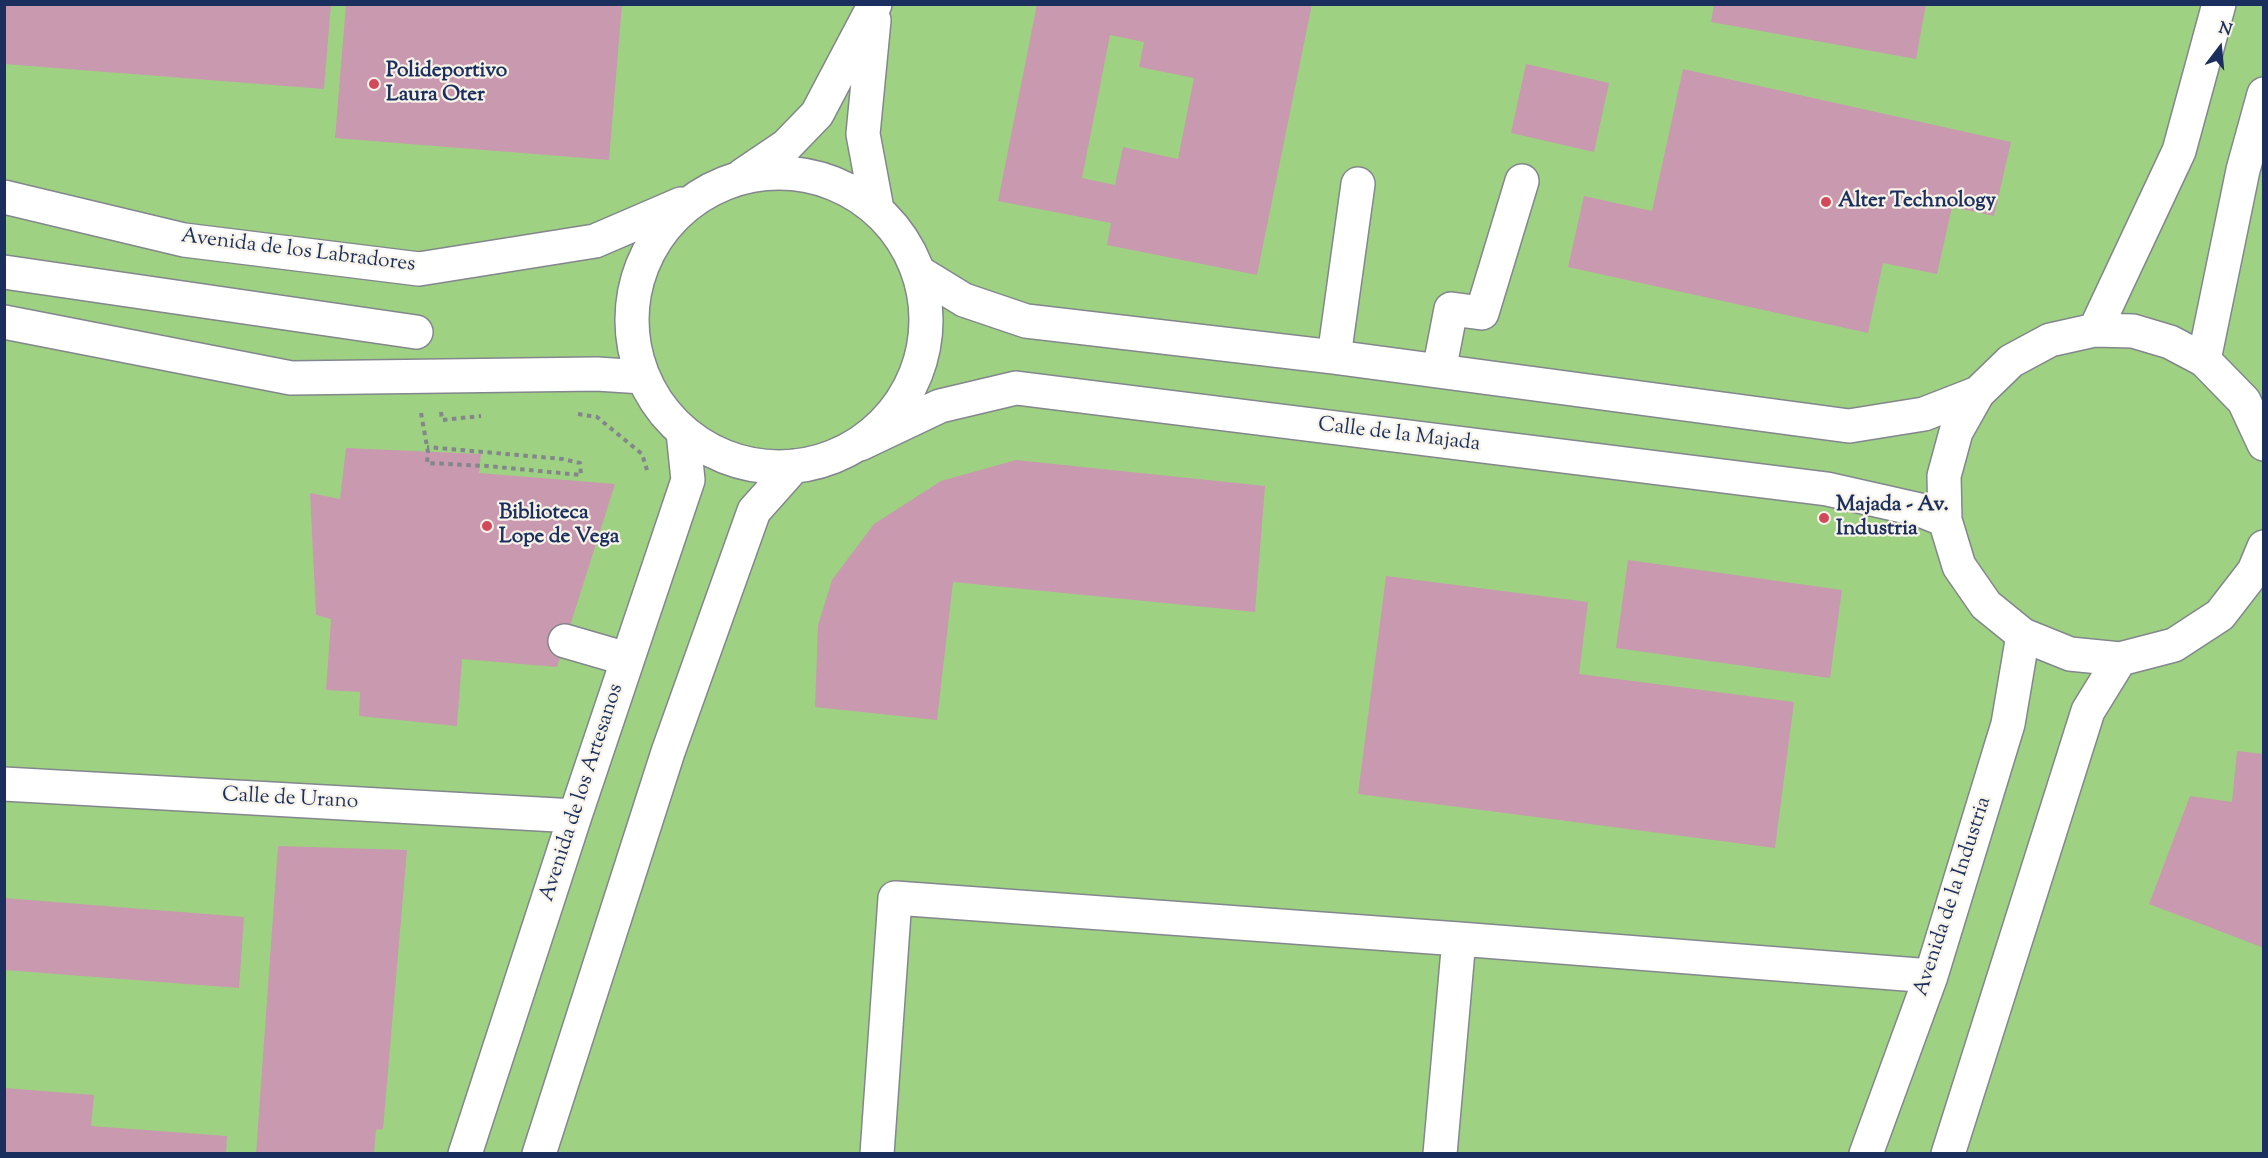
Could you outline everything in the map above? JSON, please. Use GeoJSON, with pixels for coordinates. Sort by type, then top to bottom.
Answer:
{"type":"FeatureCollection","features":[{"type":"Feature","properties":{"kind":"street"},"geometry":{"type":"LineString","coordinates":[[738,178],[786,146],[817,114],[875,4]]}},
{"type":"Feature","properties":{"kind":"street"},"geometry":{"type":"LineString","coordinates":[[875,4],[863,134],[877,209]]}},
{"type":"Feature","properties":{"kind":"street"},"geometry":{"type":"LineString","coordinates":[[2095,330],[2179,152],[2219,4]]}},
{"type":"Feature","properties":{"kind":"street"},"geometry":{"type":"LineString","coordinates":[[2204,360],[2243,170],[2264,94]]}},
{"type":"Feature","properties":{"kind":"street"},"geometry":{"type":"LineString","coordinates":[[738,178],[787,172],[834,183],[877,209],[903,238],[920,273],[928,321],[919,369],[896,411],[860,444]]}},
{"type":"Feature","properties":{"kind":"street","name":"Avenida de los Labradores"},"geometry":{"type":"LineString","coordinates":[[4,197],[183,240],[419,269],[595,241],[738,178]]}},
{"type":"Feature","properties":{"kind":"street"},"geometry":{"type":"LineString","coordinates":[[1438,371],[1451,309],[1482,313],[1522,181]]}},
{"type":"Feature","properties":{"kind":"street"},"geometry":{"type":"LineString","coordinates":[[1334,357],[1358,184]]}},
{"type":"Feature","properties":{"kind":"street","name":"Calle de la Majada"},"geometry":{"type":"LineString","coordinates":[[694,199],[658,235],[637,279],[632,328],[643,377],[660,406],[683,432],[717,453],[754,465],[794,466],[828,459],[940,406],[1016,388],[1827,489],[1920,510],[1945,520]]}},
{"type":"Feature","properties":{"kind":"street"},"geometry":{"type":"LineString","coordinates":[[4,272],[416,332]]}},
{"type":"Feature","properties":{"kind":"street"},"geometry":{"type":"LineString","coordinates":[[920,273],[964,300],[1026,321],[1334,357],[1849,426],[1924,414],[1978,393]]}},
{"type":"Feature","properties":{"kind":"street"},"geometry":{"type":"LineString","coordinates":[[4,322],[291,378],[585,374],[643,377]]}},
{"type":"Feature","properties":{"kind":"street"},"geometry":{"type":"LineString","coordinates":[[2260,562],[2220,615],[2174,645],[2120,658],[2070,654],[2023,635],[1986,605],[1959,566],[1945,520],[1944,476],[1956,432],[1978,393],[2011,361],[2050,340],[2095,330],[2133,332],[2170,342],[2204,360],[2244,401],[2264,444]]}},
{"type":"Feature","properties":{"kind":"street","name":"Avenida de los Artesanos"},"geometry":{"type":"LineString","coordinates":[[465,1154],[574,816],[688,480],[683,432]]}},
{"type":"Feature","properties":{"kind":"street"},"geometry":{"type":"LineString","coordinates":[[539,1154],[668,752],[754,511],[794,466]]}},
{"type":"Feature","properties":{"kind":"street","name":"Avenida de la Industria"},"geometry":{"type":"LineString","coordinates":[[1866,1154],[1931,976],[2008,724],[2023,635]]}},
{"type":"Feature","properties":{"kind":"street"},"geometry":{"type":"LineString","coordinates":[[565,641],[627,659]]}},
{"type":"Feature","properties":{"kind":"street"},"geometry":{"type":"LineString","coordinates":[[1948,1154],[2088,711],[2120,658]]}},
{"type":"Feature","properties":{"kind":"street","name":"Calle de Urano"},"geometry":{"type":"LineString","coordinates":[[4,784],[574,816]]}},
{"type":"Feature","properties":{"kind":"street"},"geometry":{"type":"LineString","coordinates":[[877,1154],[895,898],[1931,976]]}},
{"type":"Feature","properties":{"kind":"street"},"geometry":{"type":"LineString","coordinates":[[1440,1154],[1459,939]]}},
{"type":"Feature","properties":{"kind":"path"},"geometry":{"type":"LineString","coordinates":[[427,447],[563,459],[580,463],[581,475],[427,463],[427,447]]}},
{"type":"Feature","properties":{"kind":"green space"},"geometry":{"type":"Polygon","coordinates":[[[5,5],[2263,5],[2263,1153],[5,1154],[5,5]]]}},
{"type":"Feature","properties":{"kind":"building"},"geometry":{"type":"Polygon","coordinates":[[[4,4],[331,4],[324,89],[4,64],[4,4]]]}},
{"type":"Feature","properties":{"kind":"building"},"geometry":{"type":"Polygon","coordinates":[[[346,4],[622,4],[609,160],[335,138],[346,4]]]}},
{"type":"Feature","properties":{"kind":"building"},"geometry":{"type":"Polygon","coordinates":[[[1037,4],[1312,4],[1257,275],[1107,245],[1111,223],[998,201],[1037,4]],[[1110,35],[1082,178],[1115,185],[1123,147],[1178,159],[1194,78],[1139,67],[1144,42],[1110,35]]]}},
{"type":"Feature","properties":{"kind":"building"},"geometry":{"type":"Polygon","coordinates":[[[1714,4],[1926,4],[1916,59],[1711,22],[1714,4]]]}},
{"type":"Feature","properties":{"kind":"building"},"geometry":{"type":"Polygon","coordinates":[[[1526,64],[1609,83],[1594,152],[1511,133],[1526,64]]]}},
{"type":"Feature","properties":{"kind":"building","name":"Alter Technology"},"geometry":{"type":"Polygon","coordinates":[[[1683,69],[2011,142],[1994,216],[1952,207],[1937,274],[1883,263],[1868,333],[1568,267],[1584,196],[1652,211],[1683,69]]]}},
{"type":"Feature","properties":{"kind":"building"},"geometry":{"type":"Polygon","coordinates":[[[346,448],[481,454],[479,473],[615,484],[557,667],[462,659],[457,726],[359,716],[360,692],[326,690],[331,619],[316,615],[310,493],[340,499],[346,448]]]}},
{"type":"Feature","properties":{"kind":"building"},"geometry":{"type":"Polygon","coordinates":[[[1016,460],[1265,486],[1255,612],[953,582],[937,720],[815,707],[818,625],[832,580],[874,524],[941,481],[1016,460]]]}},
{"type":"Feature","properties":{"kind":"building"},"geometry":{"type":"Polygon","coordinates":[[[1628,560],[1842,590],[1830,678],[1616,648],[1628,560]]]}},
{"type":"Feature","properties":{"kind":"building"},"geometry":{"type":"Polygon","coordinates":[[[1386,576],[1588,602],[1579,674],[1794,702],[1775,848],[1358,794],[1386,576]]]}},
{"type":"Feature","properties":{"kind":"building"},"geometry":{"type":"Polygon","coordinates":[[[2237,751],[2264,754],[2264,948],[2149,904],[2190,796],[2232,802],[2237,751]]]}},
{"type":"Feature","properties":{"kind":"building"},"geometry":{"type":"Polygon","coordinates":[[[278,846],[407,850],[383,1129],[376,1130],[374,1154],[256,1154],[278,846]]]}},
{"type":"Feature","properties":{"kind":"building"},"geometry":{"type":"Polygon","coordinates":[[[4,898],[244,917],[239,988],[4,970],[4,898]]]}},
{"type":"Feature","properties":{"kind":"building"},"geometry":{"type":"Polygon","coordinates":[[[4,1088],[94,1095],[91,1126],[227,1136],[226,1154],[4,1154],[4,1088]]]}},
{"type":"Feature","properties":{"kind":"place","name":"Polideportivo Laura Oter"},"geometry":{"type":"Point","coordinates":[374,84]}},
{"type":"Feature","properties":{"kind":"place","name":"Alter Technology"},"geometry":{"type":"Point","coordinates":[1826,202]}},
{"type":"Feature","properties":{"kind":"place","name":"Majada - Av. Industria"},"geometry":{"type":"Point","coordinates":[1824,518]}},
{"type":"Feature","properties":{"kind":"place","name":"Biblioteca Lope de Vega"},"geometry":{"type":"Point","coordinates":[487,526]}}]}
